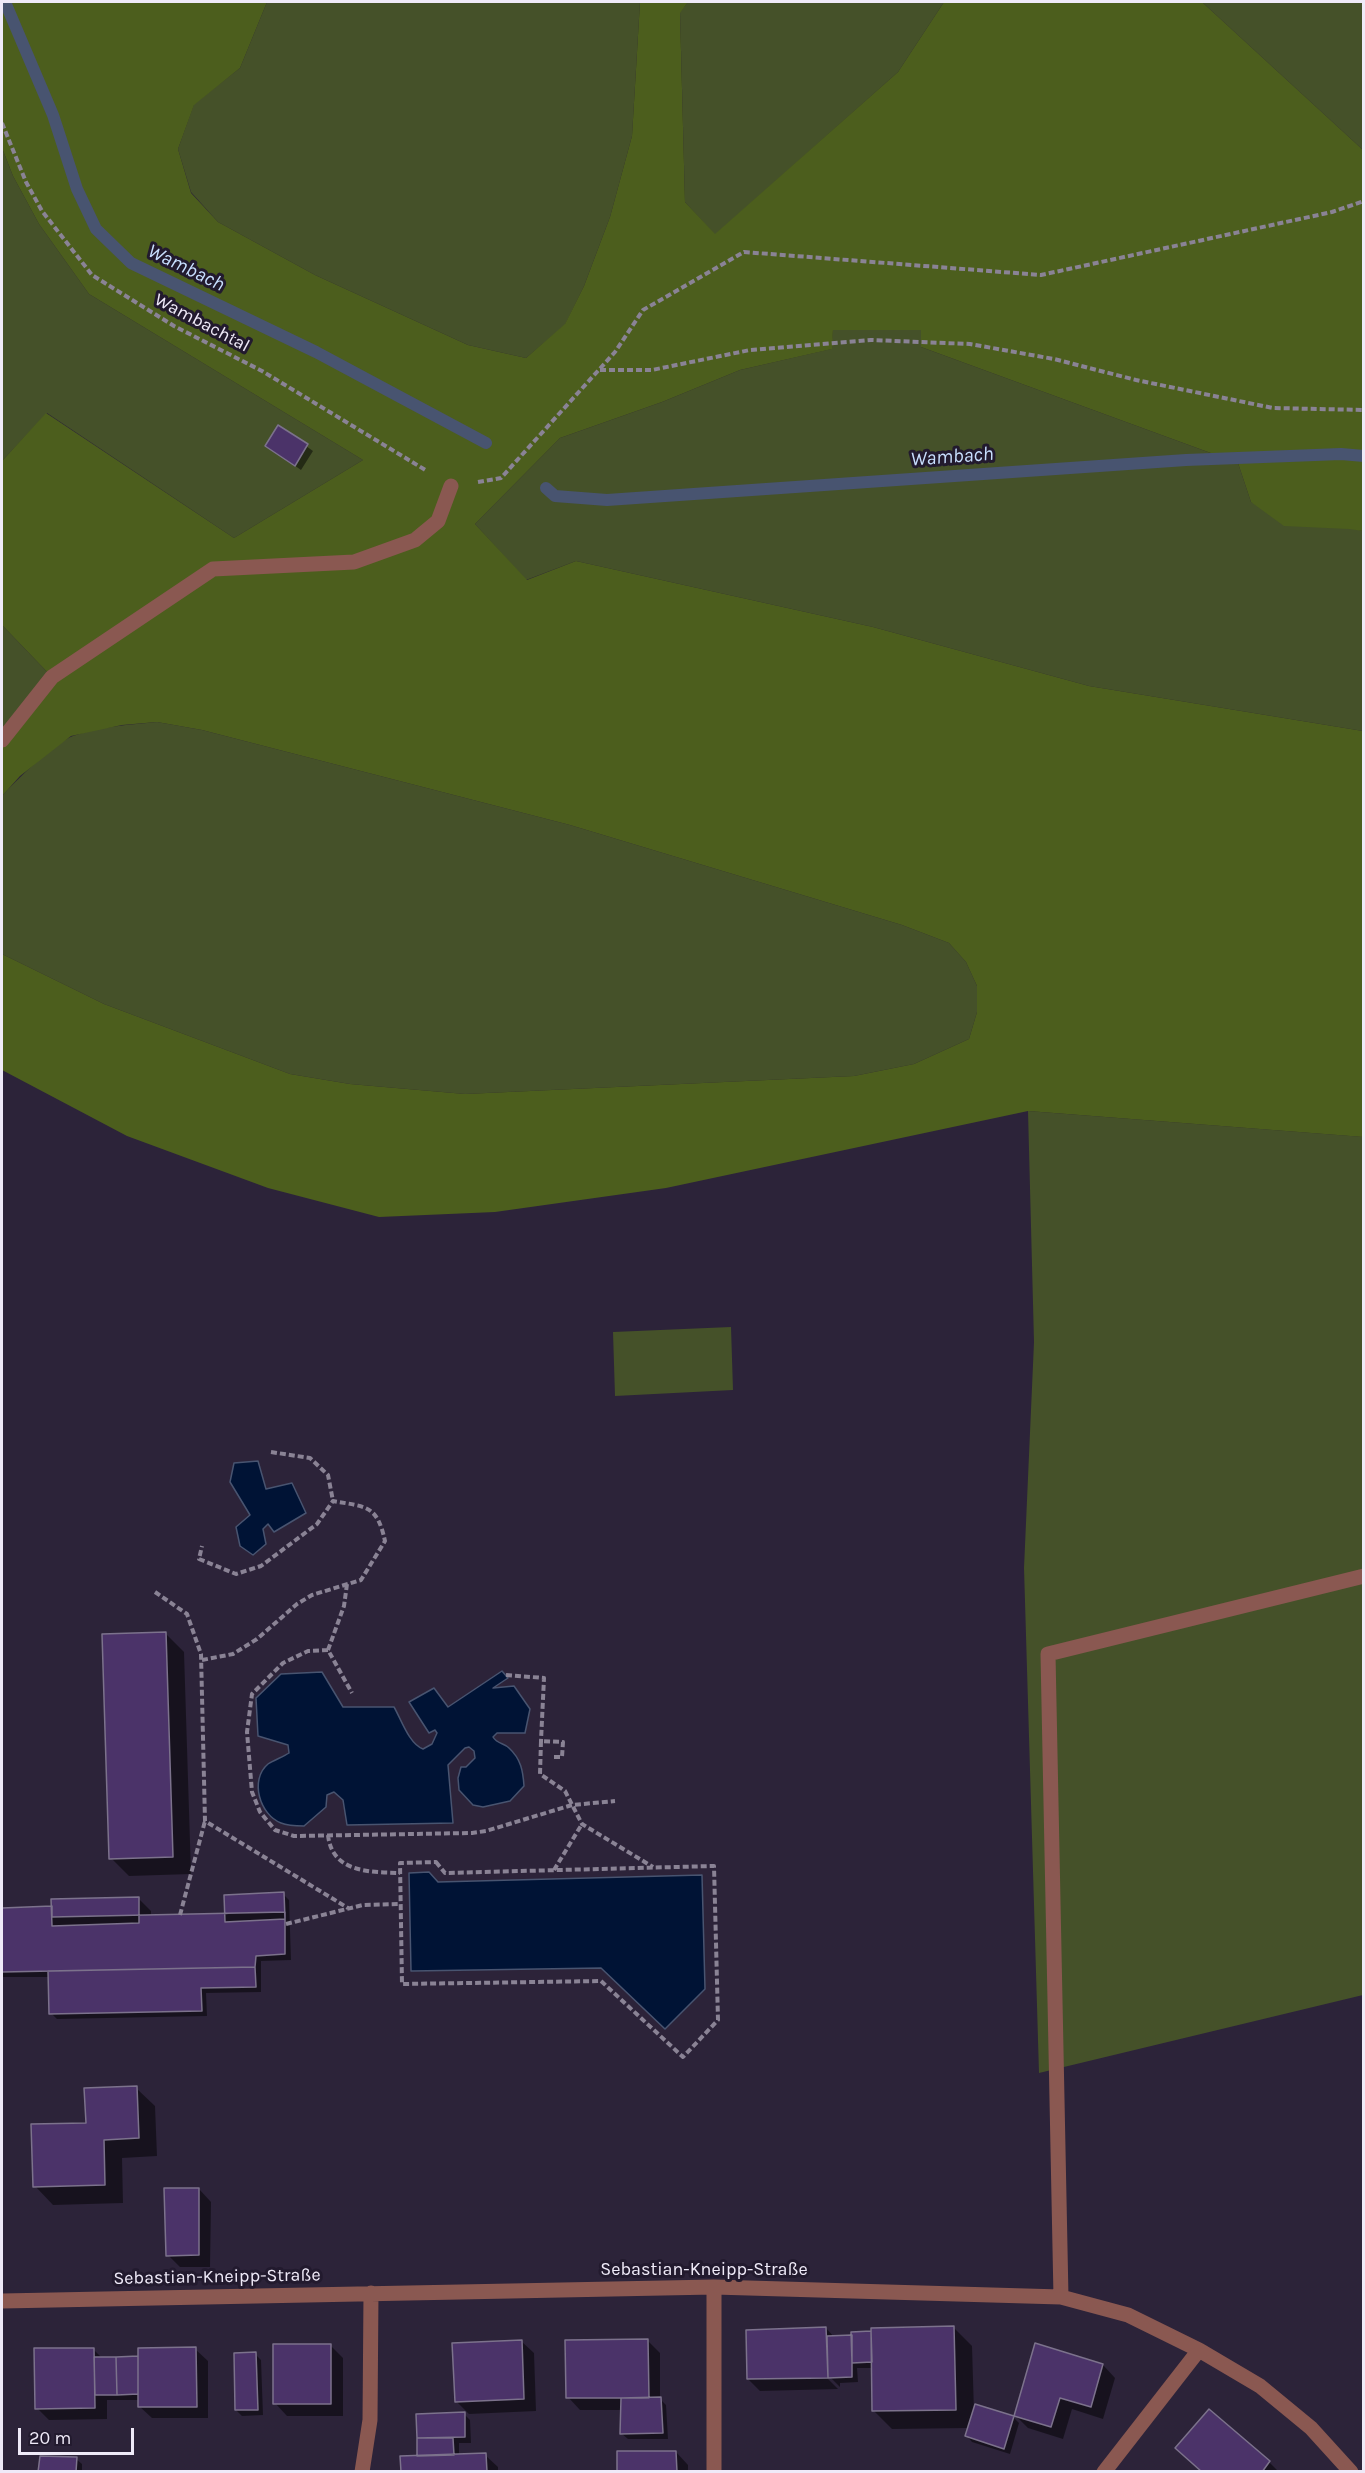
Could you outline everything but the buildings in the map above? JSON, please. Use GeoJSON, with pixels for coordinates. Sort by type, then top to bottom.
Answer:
{"type":"FeatureCollection","features":[{"type":"Feature","properties":{"kind":"street"},"geometry":{"type":"LineString","coordinates":[[2,740],[52,677],[213,568],[354,562],[415,540],[423,534],[438,521],[451,486]]}},
{"type":"Feature","properties":{"kind":"street"},"geometry":{"type":"LineString","coordinates":[[1061,2297],[1048,1654],[1364,1576]]}},
{"type":"Feature","properties":{"kind":"street"},"geometry":{"type":"LineString","coordinates":[[714,2286],[714,2472]]}},
{"type":"Feature","properties":{"kind":"street","name":"Sebastian-Kneipp-Straße"},"geometry":{"type":"LineString","coordinates":[[2,2301],[714,2286],[1061,2297],[1128,2315],[1199,2350],[1260,2386],[1311,2428],[1351,2472]]}},
{"type":"Feature","properties":{"kind":"street"},"geometry":{"type":"LineString","coordinates":[[362,2472],[370,2420],[371,2293]]}},
{"type":"Feature","properties":{"kind":"street"},"geometry":{"type":"LineString","coordinates":[[1104,2472],[1199,2350]]}},
{"type":"Feature","properties":{"kind":"path","name":"Wambachtal"},"geometry":{"type":"LineString","coordinates":[[2,123],[26,182],[42,212],[92,275],[174,326],[262,370],[451,486]]}},
{"type":"Feature","properties":{"kind":"path"},"geometry":{"type":"LineString","coordinates":[[451,486],[501,478],[600,370],[643,310],[744,252],[1041,275],[1332,212],[1364,201]]}},
{"type":"Feature","properties":{"kind":"path"},"geometry":{"type":"LineString","coordinates":[[600,370],[652,370],[750,350],[871,340],[970,344],[1054,359],[1136,380],[1273,408],[1364,410]]}},
{"type":"Feature","properties":{"kind":"path"},"geometry":{"type":"LineString","coordinates":[[202,1546],[199,1559],[236,1574],[261,1566],[317,1524],[333,1502],[328,1475],[310,1458],[271,1452]]}},
{"type":"Feature","properties":{"kind":"path"},"geometry":{"type":"LineString","coordinates":[[202,1660],[233,1654],[243,1649],[297,1604],[312,1595],[361,1580],[385,1541],[381,1521],[364,1506],[333,1502]]}},
{"type":"Feature","properties":{"kind":"path"},"geometry":{"type":"LineString","coordinates":[[327,1650],[344,1606],[347,1584]]}},
{"type":"Feature","properties":{"kind":"path"},"geometry":{"type":"LineString","coordinates":[[155,1592],[188,1614],[202,1660],[205,1821],[180,1915]]}},
{"type":"Feature","properties":{"kind":"path"},"geometry":{"type":"LineString","coordinates":[[327,1650],[352,1693]]}},
{"type":"Feature","properties":{"kind":"path"},"geometry":{"type":"LineString","coordinates":[[327,1650],[308,1651],[283,1663],[252,1694],[247,1732],[252,1792],[260,1812],[275,1830],[294,1836],[486,1831],[572,1805],[615,1801]]}},
{"type":"Feature","properties":{"kind":"path"},"geometry":{"type":"LineString","coordinates":[[506,1675],[544,1678],[540,1774],[566,1791],[582,1824],[654,1868]]}},
{"type":"Feature","properties":{"kind":"path"},"geometry":{"type":"LineString","coordinates":[[541,1741],[563,1742],[562,1757],[554,1757]]}},
{"type":"Feature","properties":{"kind":"path"},"geometry":{"type":"LineString","coordinates":[[205,1821],[348,1908]]}},
{"type":"Feature","properties":{"kind":"path"},"geometry":{"type":"LineString","coordinates":[[554,1870],[582,1824]]}},
{"type":"Feature","properties":{"kind":"path"},"geometry":{"type":"LineString","coordinates":[[327,1835],[336,1857],[354,1870],[400,1873]]}},
{"type":"Feature","properties":{"kind":"path"},"geometry":{"type":"LineString","coordinates":[[436,1862],[445,1873],[554,1870],[714,1866],[718,2020],[683,2057],[601,1981],[402,1984],[400,1863],[436,1862]]}},
{"type":"Feature","properties":{"kind":"path"},"geometry":{"type":"LineString","coordinates":[[285,1924],[363,1905],[400,1904]]}},
{"type":"Feature","properties":{"kind":"green space"},"geometry":{"type":"Polygon","coordinates":[[[2,2],[267,2],[240,68],[194,105],[178,149],[191,193],[218,222],[315,275],[468,345],[526,358],[565,324],[584,286],[610,217],[632,136],[640,2],[688,2],[680,13],[685,202],[715,234],[898,72],[944,2],[1202,2],[1363,150],[1363,531],[1284,526],[1251,502],[1238,463],[921,347],[921,330],[833,330],[832,349],[740,370],[662,402],[560,438],[475,524],[527,580],[576,561],[873,627],[1089,686],[1363,731],[1363,1137],[1028,1111],[666,1188],[495,1212],[379,1217],[268,1188],[127,1136],[2,1070],[2,954],[104,1004],[290,1074],[350,1084],[465,1094],[854,1076],[914,1064],[969,1039],[977,1012],[977,986],[966,962],[949,943],[902,925],[570,825],[202,730],[157,722],[122,725],[71,736],[20,776],[2,796],[2,740],[52,677],[2,625],[2,461],[46,413],[234,538],[363,460],[89,294],[39,224],[13,176],[2,148],[2,2]]]}},
{"type":"Feature","properties":{"kind":"green space"},"geometry":{"type":"Polygon","coordinates":[[[267,2],[640,2],[632,136],[610,217],[584,286],[565,325],[526,358],[468,345],[315,275],[218,222],[191,192],[178,149],[194,104],[240,68],[267,2]]]}},
{"type":"Feature","properties":{"kind":"green space"},"geometry":{"type":"Polygon","coordinates":[[[688,2],[944,2],[898,72],[715,235],[685,202],[680,12],[688,2]]]}},
{"type":"Feature","properties":{"kind":"green space"},"geometry":{"type":"Polygon","coordinates":[[[1202,2],[1363,2],[1363,150],[1202,2]]]}},
{"type":"Feature","properties":{"kind":"green space"},"geometry":{"type":"Polygon","coordinates":[[[2,148],[13,176],[39,224],[89,294],[363,460],[234,538],[47,413],[2,461],[2,148]]]}},
{"type":"Feature","properties":{"kind":"green space"},"geometry":{"type":"Polygon","coordinates":[[[833,330],[921,330],[921,347],[1238,463],[1251,502],[1363,531],[1363,731],[1089,686],[873,627],[576,561],[526,580],[475,524],[560,438],[662,402],[740,370],[831,349],[833,330]]]}},
{"type":"Feature","properties":{"kind":"green space"},"geometry":{"type":"Polygon","coordinates":[[[2,625],[52,677],[2,740],[2,625]]]}},
{"type":"Feature","properties":{"kind":"green space"},"geometry":{"type":"Polygon","coordinates":[[[157,722],[202,730],[570,825],[902,925],[949,943],[966,962],[977,986],[977,1012],[969,1039],[914,1064],[854,1076],[465,1094],[350,1084],[290,1074],[104,1004],[2,954],[2,796],[46,754],[73,736],[104,728],[157,722]]]}},
{"type":"Feature","properties":{"kind":"green space"},"geometry":{"type":"Polygon","coordinates":[[[1028,1111],[1364,1137],[1363,1995],[1039,2073],[1024,1568],[1034,1342],[1028,1111]]]}},
{"type":"Feature","properties":{"kind":"green space"},"geometry":{"type":"Polygon","coordinates":[[[731,1327],[733,1390],[615,1396],[613,1332],[731,1327]]]}},
{"type":"Feature","properties":{"kind":"water"},"geometry":{"type":"Polygon","coordinates":[[[258,1461],[266,1489],[292,1483],[306,1513],[274,1532],[268,1524],[263,1529],[266,1544],[253,1555],[240,1546],[236,1527],[250,1515],[230,1482],[234,1463],[258,1461]]]}},
{"type":"Feature","properties":{"kind":"water"},"geometry":{"type":"Polygon","coordinates":[[[502,1671],[508,1678],[493,1688],[514,1686],[530,1709],[525,1733],[497,1733],[493,1737],[513,1752],[522,1770],[524,1786],[510,1801],[483,1807],[473,1805],[459,1790],[458,1778],[461,1767],[466,1767],[475,1758],[474,1751],[469,1747],[465,1748],[448,1765],[453,1823],[347,1825],[343,1800],[334,1792],[327,1795],[326,1807],[304,1826],[281,1823],[267,1813],[258,1788],[259,1779],[268,1764],[289,1753],[288,1745],[258,1736],[256,1698],[281,1674],[322,1672],[343,1707],[394,1707],[410,1737],[423,1749],[432,1744],[437,1733],[435,1730],[429,1733],[409,1702],[434,1688],[448,1707],[502,1671]]]}},
{"type":"Feature","properties":{"kind":"water"},"geometry":{"type":"Polygon","coordinates":[[[429,1872],[438,1882],[702,1875],[705,1989],[665,2029],[601,1968],[411,1971],[409,1873],[429,1872]]]}},
{"type":"Feature","properties":{"kind":"waterway","name":"Wambach"},"geometry":{"type":"LineString","coordinates":[[5,2],[53,115],[77,189],[96,229],[131,263],[316,352],[486,443]]}},
{"type":"Feature","properties":{"kind":"waterway","name":"Wambach"},"geometry":{"type":"LineString","coordinates":[[546,488],[555,496],[607,500],[1186,460],[1341,454],[1364,456]]}}]}
